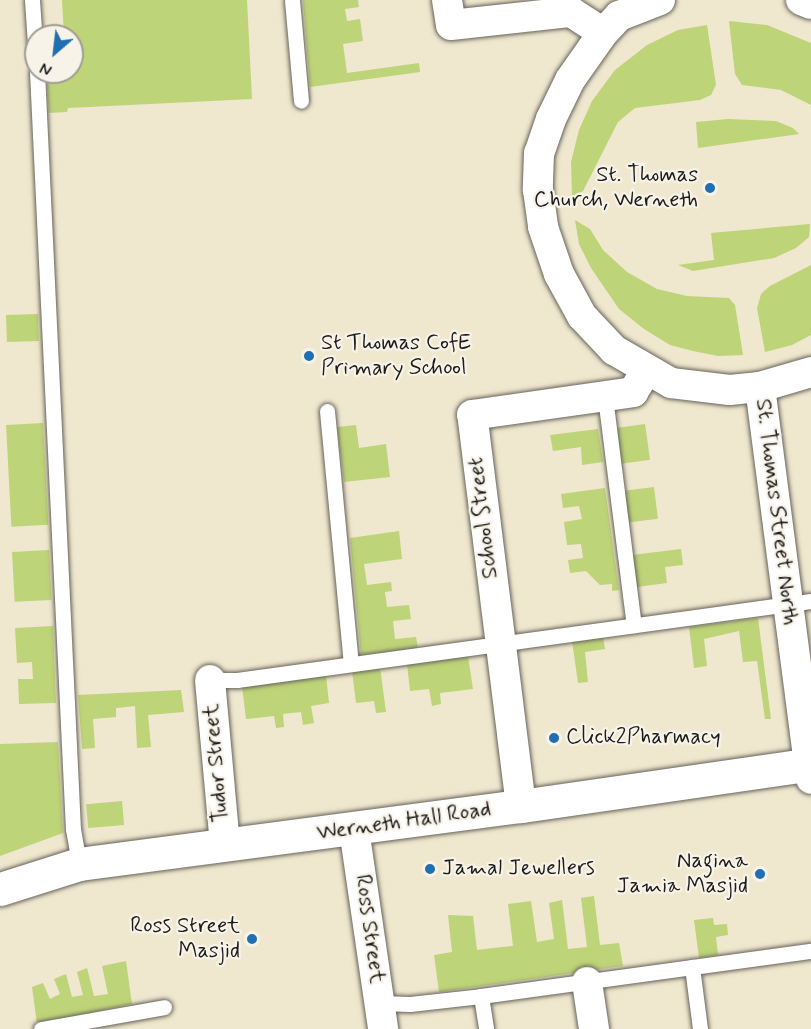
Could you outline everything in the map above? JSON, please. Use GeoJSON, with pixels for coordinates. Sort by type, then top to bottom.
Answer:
{"type":"FeatureCollection","features":[{"type":"Feature","properties":{"kind":"street"},"geometry":{"type":"LineString","coordinates":[[447,0],[452,25],[570,6],[603,33]]}},
{"type":"Feature","properties":{"kind":"street"},"geometry":{"type":"LineString","coordinates":[[660,0],[619,16],[603,33],[570,80],[550,119],[539,153],[538,190],[543,226],[559,274],[582,316],[614,350],[646,371],[671,383],[697,388],[730,390],[760,387],[811,372]]}},
{"type":"Feature","properties":{"kind":"street"},"geometry":{"type":"LineString","coordinates":[[801,0],[811,4]]}},
{"type":"Feature","properties":{"kind":"street","name":"School Street"},"geometry":{"type":"LineString","coordinates":[[521,806],[472,415],[633,392],[646,371]]}},
{"type":"Feature","properties":{"kind":"street","name":"St. Thomas Street North"},"geometry":{"type":"LineString","coordinates":[[760,387],[799,603],[810,769]]}},
{"type":"Feature","properties":{"kind":"street","name":"Tudor Street"},"geometry":{"type":"LineString","coordinates":[[210,680],[225,845]]}},
{"type":"Feature","properties":{"kind":"street","name":"Werneth Hall Road"},"geometry":{"type":"LineString","coordinates":[[0,890],[79,864],[810,769]]}},
{"type":"Feature","properties":{"kind":"street","name":"Ross Street"},"geometry":{"type":"LineString","coordinates":[[354,829],[382,1016]]}},
{"type":"Feature","properties":{"kind":"street"},"geometry":{"type":"LineString","coordinates":[[587,982],[594,1029]]}},
{"type":"Feature","properties":{"kind":"lane"},"geometry":{"type":"LineString","coordinates":[[32,0],[34,24]]}},
{"type":"Feature","properties":{"kind":"lane"},"geometry":{"type":"LineString","coordinates":[[292,0],[301,102]]}},
{"type":"Feature","properties":{"kind":"lane"},"geometry":{"type":"LineString","coordinates":[[38,84],[73,829],[79,864]]}},
{"type":"Feature","properties":{"kind":"lane"},"geometry":{"type":"LineString","coordinates":[[604,397],[634,625]]}},
{"type":"Feature","properties":{"kind":"lane"},"geometry":{"type":"LineString","coordinates":[[327,411],[351,664]]}},
{"type":"Feature","properties":{"kind":"lane"},"geometry":{"type":"LineString","coordinates":[[210,680],[237,680],[799,603]]}},
{"type":"Feature","properties":{"kind":"lane"},"geometry":{"type":"LineString","coordinates":[[382,1016],[410,1004],[811,951]]}},
{"type":"Feature","properties":{"kind":"lane"},"geometry":{"type":"LineString","coordinates":[[692,967],[700,1029]]}},
{"type":"Feature","properties":{"kind":"lane"},"geometry":{"type":"LineString","coordinates":[[481,996],[486,1029]]}},
{"type":"Feature","properties":{"kind":"lane"},"geometry":{"type":"LineString","coordinates":[[41,1029],[78,1025],[164,1007]]}},
{"type":"Feature","properties":{"kind":"green space"},"geometry":{"type":"Polygon","coordinates":[[[62,0],[247,0],[252,99],[68,108],[67,112],[49,113],[47,84],[84,84],[84,24],[63,24],[62,0]]]}},
{"type":"Feature","properties":{"kind":"green space"},"geometry":{"type":"Polygon","coordinates":[[[303,0],[358,0],[359,7],[345,9],[347,21],[360,19],[363,41],[343,44],[347,73],[419,63],[420,72],[310,87],[303,0]]]}},
{"type":"Feature","properties":{"kind":"green space"},"geometry":{"type":"Polygon","coordinates":[[[729,21],[767,25],[811,43],[811,105],[781,90],[742,85],[735,74],[729,21]]]}},
{"type":"Feature","properties":{"kind":"green space"},"geometry":{"type":"Polygon","coordinates":[[[707,25],[716,85],[711,95],[700,100],[635,108],[618,122],[583,191],[572,197],[571,162],[579,130],[592,101],[615,70],[647,45],[678,30],[707,25]]]}},
{"type":"Feature","properties":{"kind":"green space"},"geometry":{"type":"Polygon","coordinates":[[[728,119],[776,121],[793,128],[799,134],[698,148],[696,122],[728,119]]]}},
{"type":"Feature","properties":{"kind":"green space"},"geometry":{"type":"Polygon","coordinates":[[[575,220],[590,229],[603,250],[627,272],[657,289],[687,296],[729,298],[735,305],[743,355],[718,356],[670,345],[644,329],[619,309],[591,268],[579,244],[575,220]]]}},
{"type":"Feature","properties":{"kind":"green space"},"geometry":{"type":"Polygon","coordinates":[[[810,224],[809,237],[796,248],[774,258],[693,271],[678,265],[714,260],[711,233],[810,224]]]}},
{"type":"Feature","properties":{"kind":"green space"},"geometry":{"type":"Polygon","coordinates":[[[811,265],[811,335],[792,345],[765,352],[757,308],[761,294],[770,286],[811,265]]]}},
{"type":"Feature","properties":{"kind":"green space"},"geometry":{"type":"Polygon","coordinates":[[[38,314],[39,341],[7,342],[6,315],[38,314]]]}},
{"type":"Feature","properties":{"kind":"green space"},"geometry":{"type":"Polygon","coordinates":[[[43,423],[48,525],[11,527],[6,425],[43,423]]]}},
{"type":"Feature","properties":{"kind":"green space"},"geometry":{"type":"Polygon","coordinates":[[[645,424],[650,460],[621,464],[616,428],[645,424]]]}},
{"type":"Feature","properties":{"kind":"green space"},"geometry":{"type":"Polygon","coordinates":[[[356,425],[359,448],[386,444],[390,477],[344,482],[337,427],[356,425]]]}},
{"type":"Feature","properties":{"kind":"green space"},"geometry":{"type":"Polygon","coordinates":[[[598,429],[603,462],[582,465],[581,447],[553,451],[550,435],[598,429]]]}},
{"type":"Feature","properties":{"kind":"green space"},"geometry":{"type":"Polygon","coordinates":[[[654,487],[658,519],[628,522],[624,491],[654,487]]]}},
{"type":"Feature","properties":{"kind":"green space"},"geometry":{"type":"Polygon","coordinates":[[[605,488],[619,590],[612,591],[612,584],[600,585],[586,571],[570,573],[568,560],[583,558],[581,544],[567,545],[564,522],[582,519],[579,506],[563,508],[561,494],[605,488]]]}},
{"type":"Feature","properties":{"kind":"green space"},"geometry":{"type":"Polygon","coordinates":[[[399,531],[402,559],[364,564],[367,585],[391,582],[392,591],[385,592],[387,607],[409,605],[411,619],[393,621],[395,639],[416,637],[418,648],[361,655],[350,538],[399,531]]]}},
{"type":"Feature","properties":{"kind":"green space"},"geometry":{"type":"Polygon","coordinates":[[[681,549],[683,565],[665,567],[667,583],[637,587],[632,555],[681,549]]]}},
{"type":"Feature","properties":{"kind":"green space"},"geometry":{"type":"Polygon","coordinates":[[[49,550],[52,600],[15,602],[12,552],[49,550]]]}},
{"type":"Feature","properties":{"kind":"green space"},"geometry":{"type":"Polygon","coordinates":[[[758,618],[771,719],[765,719],[757,661],[743,662],[739,631],[704,639],[707,666],[694,668],[689,627],[758,618]]]}},
{"type":"Feature","properties":{"kind":"green space"},"geometry":{"type":"Polygon","coordinates":[[[53,626],[56,703],[19,704],[18,679],[33,679],[32,662],[17,663],[15,628],[53,626]]]}},
{"type":"Feature","properties":{"kind":"green space"},"geometry":{"type":"Polygon","coordinates":[[[603,637],[605,649],[585,652],[588,682],[578,683],[572,641],[603,637]]]}},
{"type":"Feature","properties":{"kind":"green space"},"geometry":{"type":"Polygon","coordinates":[[[468,656],[473,689],[440,693],[441,704],[432,706],[429,689],[410,691],[407,664],[468,656]]]}},
{"type":"Feature","properties":{"kind":"green space"},"geometry":{"type":"Polygon","coordinates":[[[380,667],[386,712],[376,713],[374,701],[356,703],[352,671],[380,667]]]}},
{"type":"Feature","properties":{"kind":"green space"},"geometry":{"type":"Polygon","coordinates":[[[326,675],[329,703],[311,706],[314,723],[303,725],[301,712],[283,714],[284,727],[276,728],[274,716],[246,719],[242,686],[326,675]]]}},
{"type":"Feature","properties":{"kind":"green space"},"geometry":{"type":"Polygon","coordinates":[[[181,690],[184,712],[148,715],[151,747],[137,748],[135,706],[116,708],[116,717],[93,719],[95,748],[82,749],[78,695],[181,690]]]}},
{"type":"Feature","properties":{"kind":"green space"},"geometry":{"type":"Polygon","coordinates":[[[58,742],[63,833],[0,856],[0,744],[58,742]]]}},
{"type":"Feature","properties":{"kind":"green space"},"geometry":{"type":"Polygon","coordinates":[[[122,801],[124,825],[88,828],[86,804],[122,801]]]}},
{"type":"Feature","properties":{"kind":"green space"},"geometry":{"type":"Polygon","coordinates":[[[594,896],[600,945],[619,943],[623,966],[439,992],[434,955],[452,952],[448,915],[473,916],[477,950],[513,946],[508,904],[531,901],[537,942],[554,939],[549,903],[562,900],[568,949],[587,947],[581,898],[594,896]]]}},
{"type":"Feature","properties":{"kind":"green space"},"geometry":{"type":"Polygon","coordinates":[[[713,918],[714,925],[727,924],[728,935],[716,937],[718,955],[699,958],[694,920],[713,918]]]}},
{"type":"Feature","properties":{"kind":"green space"},"geometry":{"type":"Polygon","coordinates":[[[126,961],[132,1004],[37,1024],[32,987],[43,983],[50,999],[60,994],[54,979],[66,974],[72,997],[83,995],[77,972],[87,968],[94,996],[108,994],[102,966],[126,961]]]}},
{"type":"Feature","properties":{"kind":"place","name":"St. Thomas Church, Werneth"},"geometry":{"type":"Point","coordinates":[710,188]}},
{"type":"Feature","properties":{"kind":"place","name":"St Thomas CofE Primary School"},"geometry":{"type":"Point","coordinates":[309,356]}},
{"type":"Feature","properties":{"kind":"place","name":"Click2Pharmacy"},"geometry":{"type":"Point","coordinates":[554,738]}},
{"type":"Feature","properties":{"kind":"place","name":"Jamal Jewellers"},"geometry":{"type":"Point","coordinates":[430,869]}},
{"type":"Feature","properties":{"kind":"place","name":"Nagina Jamia Masjid"},"geometry":{"type":"Point","coordinates":[760,874]}},
{"type":"Feature","properties":{"kind":"place","name":"Ross Street Masjid"},"geometry":{"type":"Point","coordinates":[252,939]}}]}
